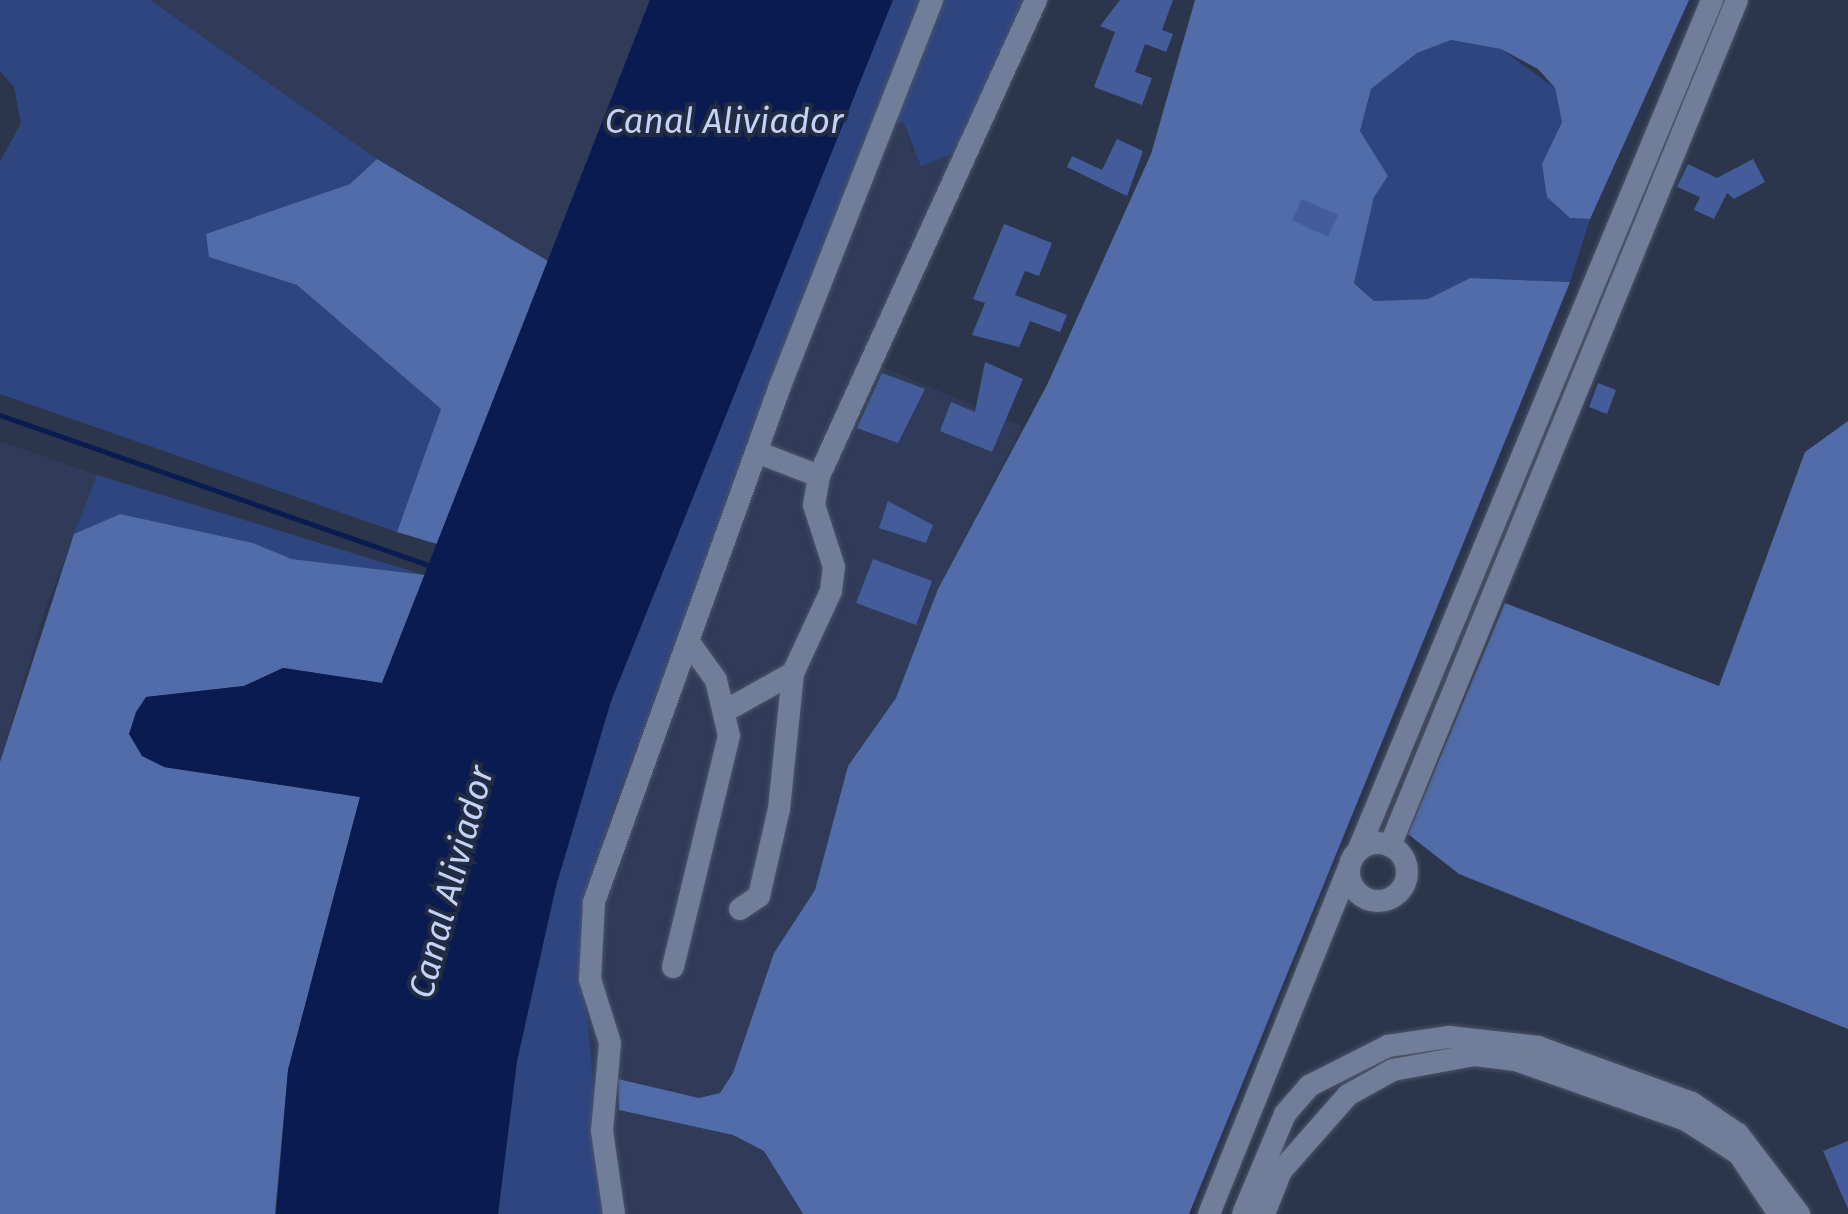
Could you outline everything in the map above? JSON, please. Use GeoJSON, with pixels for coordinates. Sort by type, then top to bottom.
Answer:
{"type":"FeatureCollection","features":[{"type":"Feature","properties":{"kind":"street"},"geometry":{"type":"LineString","coordinates":[[614,1214],[602,1130],[610,1043],[590,979],[594,902],[688,641],[932,0]]}},
{"type":"Feature","properties":{"kind":"street"},"geometry":{"type":"LineString","coordinates":[[740,909],[758,896],[775,826],[792,673],[831,592],[834,568],[814,504],[819,476],[1036,0]]}},
{"type":"Feature","properties":{"kind":"street"},"geometry":{"type":"LineString","coordinates":[[1354,859],[1390,846],[1567,414],[1699,61],[1712,0]]}},
{"type":"Feature","properties":{"kind":"street"},"geometry":{"type":"LineString","coordinates":[[1210,1214],[1544,405],[1699,61],[1737,0]]}},
{"type":"Feature","properties":{"kind":"street"},"geometry":{"type":"LineString","coordinates":[[1544,405],[1567,414]]}},
{"type":"Feature","properties":{"kind":"street"},"geometry":{"type":"LineString","coordinates":[[759,453],[819,476]]}},
{"type":"Feature","properties":{"kind":"street"},"geometry":{"type":"LineString","coordinates":[[672,967],[729,736],[727,710],[688,641]]}},
{"type":"Feature","properties":{"kind":"street"},"geometry":{"type":"LineString","coordinates":[[727,710],[792,673]]}},
{"type":"Feature","properties":{"kind":"street"},"geometry":{"type":"LineString","coordinates":[[1354,859],[1359,894],[1378,901],[1396,895],[1407,871],[1390,846]]}},
{"type":"Feature","properties":{"kind":"street"},"geometry":{"type":"LineString","coordinates":[[1243,1214],[1286,1114],[1309,1086],[1368,1054],[1474,1038],[1605,1069],[1692,1103],[1738,1134],[1799,1214]]}},
{"type":"Feature","properties":{"kind":"street"},"geometry":{"type":"LineString","coordinates":[[1368,1054],[1376,1079]]}},
{"type":"Feature","properties":{"kind":"street"},"geometry":{"type":"LineString","coordinates":[[1264,1214],[1281,1171],[1327,1113],[1376,1079],[1438,1058],[1516,1060],[1706,1132],[1739,1154],[1779,1214]]}},
{"type":"Feature","properties":{"kind":"street"},"geometry":{"type":"LineString","coordinates":[[1309,1086],[1327,1113]]}},
{"type":"Feature","properties":{"kind":"shaded area"},"geometry":{"type":"Polygon","coordinates":[[[0,0],[150,0],[377,159],[350,184],[206,235],[210,257],[297,285],[441,409],[397,532],[0,394],[0,162],[21,123],[14,87],[0,71],[0,0]]]}},
{"type":"Feature","properties":{"kind":"shaded area"},"geometry":{"type":"Polygon","coordinates":[[[150,0],[650,0],[548,261],[377,159],[150,0]]]}},
{"type":"Feature","properties":{"kind":"shaded area"},"geometry":{"type":"Polygon","coordinates":[[[892,0],[1029,0],[957,152],[921,166],[903,122],[876,128],[612,811],[588,903],[584,980],[605,1214],[498,1214],[517,1061],[556,886],[611,701],[892,0]]]}},
{"type":"Feature","properties":{"kind":"shaded area"},"geometry":{"type":"Polygon","coordinates":[[[1195,0],[1689,0],[1590,219],[1570,218],[1547,197],[1542,164],[1562,122],[1555,88],[1538,69],[1501,49],[1451,40],[1417,53],[1371,89],[1360,131],[1388,176],[1374,197],[1354,283],[1374,301],[1428,299],[1470,278],[1570,282],[1189,1214],[803,1214],[764,1151],[733,1135],[619,1110],[618,1079],[699,1098],[720,1093],[733,1073],[774,953],[815,890],[848,766],[896,698],[938,589],[1047,385],[1151,154],[1195,0]]]}},
{"type":"Feature","properties":{"kind":"shaded area"},"geometry":{"type":"Polygon","coordinates":[[[1451,40],[1501,49],[1555,88],[1562,122],[1542,164],[1570,218],[1590,219],[1570,282],[1470,278],[1428,299],[1374,301],[1354,282],[1374,197],[1388,176],[1360,131],[1371,89],[1417,53],[1451,40]]]}},
{"type":"Feature","properties":{"kind":"shaded area"},"geometry":{"type":"Polygon","coordinates":[[[903,121],[912,152],[957,152],[863,359],[1023,426],[938,589],[896,698],[848,766],[815,890],[774,953],[733,1073],[720,1093],[699,1098],[618,1079],[620,1110],[733,1135],[764,1151],[803,1214],[605,1214],[584,980],[588,903],[612,811],[876,128],[903,121]]]}},
{"type":"Feature","properties":{"kind":"shaded area"},"geometry":{"type":"Polygon","coordinates":[[[377,159],[548,261],[437,544],[397,532],[441,409],[297,285],[209,257],[206,234],[350,184],[377,159]]]}},
{"type":"Feature","properties":{"kind":"shaded area"},"geometry":{"type":"Polygon","coordinates":[[[1848,421],[1848,1029],[1459,874],[1408,834],[1505,603],[1719,686],[1805,452],[1848,421]]]}},
{"type":"Feature","properties":{"kind":"shaded area"},"geometry":{"type":"Polygon","coordinates":[[[0,441],[97,475],[43,616],[0,762],[0,441]]]}},
{"type":"Feature","properties":{"kind":"shaded area"},"geometry":{"type":"Polygon","coordinates":[[[97,475],[424,575],[292,559],[253,543],[120,514],[74,534],[97,475]]]}},
{"type":"Feature","properties":{"kind":"shaded area"},"geometry":{"type":"Polygon","coordinates":[[[120,514],[253,543],[292,559],[425,575],[382,683],[283,668],[244,686],[146,697],[164,767],[360,797],[288,1070],[275,1214],[0,1214],[0,762],[74,534],[120,514]]]}},
{"type":"Feature","properties":{"kind":"water","name":"Canal Aliviador"},"geometry":{"type":"Polygon","coordinates":[[[650,0],[893,0],[611,701],[556,886],[517,1061],[498,1214],[276,1214],[288,1070],[360,797],[164,767],[142,756],[129,734],[146,697],[244,686],[283,668],[382,683],[650,0]]]}},
{"type":"Feature","properties":{"kind":"building"},"geometry":{"type":"Polygon","coordinates":[[[1120,0],[1173,0],[1162,30],[1173,34],[1166,52],[1145,44],[1135,72],[1152,78],[1142,105],[1094,87],[1115,32],[1100,26],[1120,0]]]}},
{"type":"Feature","properties":{"kind":"building"},"geometry":{"type":"Polygon","coordinates":[[[1117,139],[1143,151],[1127,196],[1067,167],[1072,156],[1102,170],[1117,139]]]}},
{"type":"Feature","properties":{"kind":"building"},"geometry":{"type":"Polygon","coordinates":[[[1753,159],[1765,182],[1734,199],[1727,193],[1714,219],[1694,210],[1700,197],[1677,187],[1688,164],[1717,178],[1753,159]]]}},
{"type":"Feature","properties":{"kind":"building"},"geometry":{"type":"Polygon","coordinates":[[[1302,199],[1338,215],[1328,237],[1292,220],[1302,199]]]}},
{"type":"Feature","properties":{"kind":"building"},"geometry":{"type":"Polygon","coordinates":[[[1004,224],[1052,243],[1039,276],[1025,271],[1015,295],[1067,315],[1060,332],[1030,321],[1019,347],[972,335],[985,303],[973,299],[1004,224]]]}},
{"type":"Feature","properties":{"kind":"building"},"geometry":{"type":"Polygon","coordinates":[[[985,362],[1023,379],[992,452],[940,431],[951,402],[975,412],[985,362]]]}},
{"type":"Feature","properties":{"kind":"building"},"geometry":{"type":"Polygon","coordinates":[[[882,373],[925,389],[898,443],[857,428],[882,373]]]}},
{"type":"Feature","properties":{"kind":"building"},"geometry":{"type":"Polygon","coordinates":[[[1598,383],[1616,390],[1607,414],[1589,407],[1598,383]]]}},
{"type":"Feature","properties":{"kind":"building"},"geometry":{"type":"Polygon","coordinates":[[[888,501],[933,525],[926,543],[879,528],[888,501]]]}},
{"type":"Feature","properties":{"kind":"building"},"geometry":{"type":"Polygon","coordinates":[[[873,559],[932,581],[916,625],[856,603],[873,559]]]}},
{"type":"Feature","properties":{"kind":"building"},"geometry":{"type":"Polygon","coordinates":[[[1848,1141],[1848,1209],[1823,1151],[1848,1141]]]}},
{"type":"Feature","properties":{"kind":"waterway"},"geometry":{"type":"LineString","coordinates":[[0,415],[429,565]]}}]}
